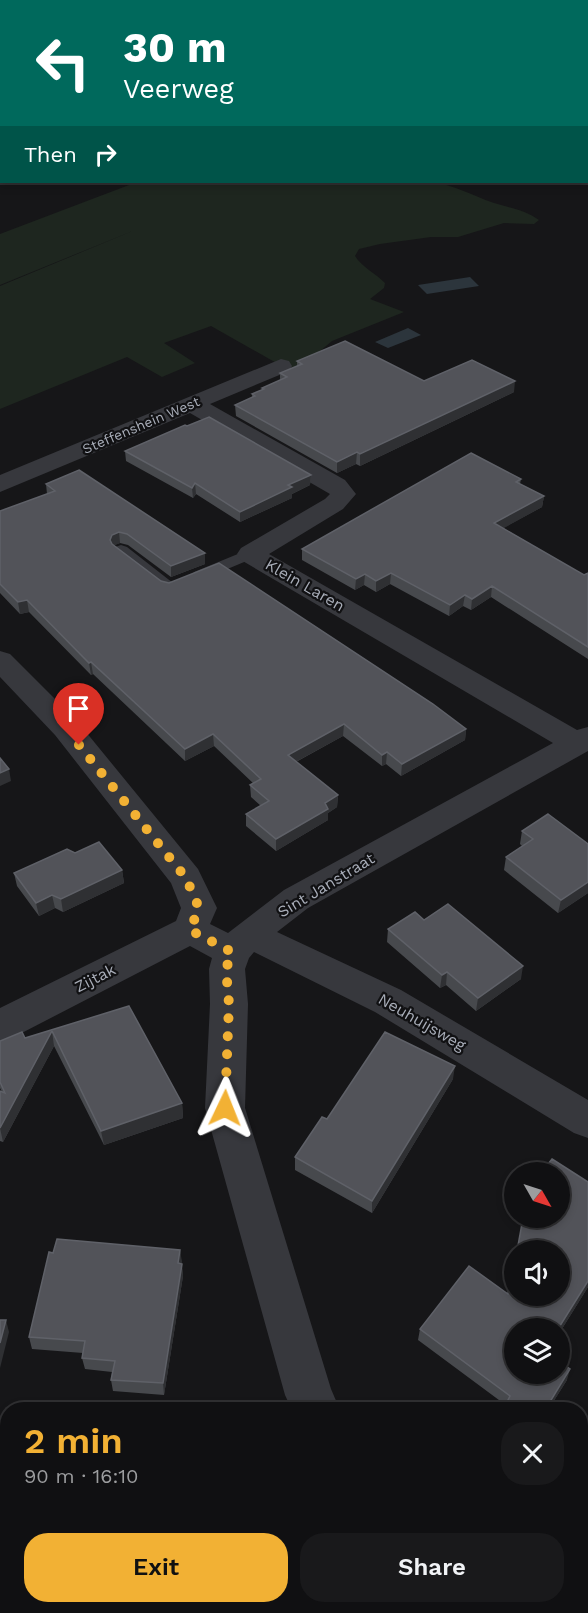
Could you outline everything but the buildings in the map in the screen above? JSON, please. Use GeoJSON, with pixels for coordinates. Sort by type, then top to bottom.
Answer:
{"type":"FeatureCollection","features":[{"type":"Feature","properties":{"kind":"street","name":"Steffenshein West"},"geometry":{"type":"LineString","coordinates":[[0,484],[281,366]]}},
{"type":"Feature","properties":{"kind":"street","name":"Klein Laren"},"geometry":{"type":"LineString","coordinates":[[192,404],[336,485],[343,494],[334,504],[250,554]]}},
{"type":"Feature","properties":{"kind":"street","name":"Klein Laren"},"geometry":{"type":"LineString","coordinates":[[250,554],[583,740]]}},
{"type":"Feature","properties":{"kind":"street"},"geometry":{"type":"LineString","coordinates":[[0,660],[66,728],[186,878],[199,908],[190,930]]}},
{"type":"Feature","properties":{"kind":"street","name":"Sint Janstraat"},"geometry":{"type":"LineString","coordinates":[[241,943],[296,898],[583,740]]}},
{"type":"Feature","properties":{"kind":"street","name":"Neuhuijsweg"},"geometry":{"type":"LineString","coordinates":[[190,930],[241,943],[388,1001],[588,1121]]}},
{"type":"Feature","properties":{"kind":"street","name":"Zijtak"},"geometry":{"type":"LineString","coordinates":[[0,1026],[190,930]]}},
{"type":"Feature","properties":{"kind":"street"},"geometry":{"type":"LineString","coordinates":[[241,943],[226,969],[229,1004],[225,1108],[312,1402]]}},
{"type":"Feature","properties":{"kind":"lane"},"geometry":{"type":"LineString","coordinates":[[121,550],[169,587],[250,554]]}},
{"type":"Feature","properties":{"kind":"shaded area"},"geometry":{"type":"Polygon","coordinates":[[[134,183],[436,183],[523,212],[539,220],[534,224],[504,223],[458,237],[431,237],[359,249],[355,256],[358,260],[385,283],[384,288],[370,299],[404,312],[332,341],[294,373],[211,326],[164,343],[195,363],[162,377],[127,357],[0,409],[0,286],[135,230],[0,285],[0,234],[134,183]]]}},
{"type":"Feature","properties":{"kind":"shaded area"},"geometry":{"type":"Polygon","coordinates":[[[470,277],[479,286],[427,294],[418,285],[470,277]]]}},
{"type":"Feature","properties":{"kind":"shaded area"},"geometry":{"type":"Polygon","coordinates":[[[408,328],[421,335],[388,348],[375,342],[408,328]]]}},
{"type":"Feature","properties":{"kind":"route"},"geometry":{"type":"LineString","coordinates":[[79,745],[186,878],[199,908],[190,930],[232,952],[226,969],[229,1004],[225,1108]]}}]}
